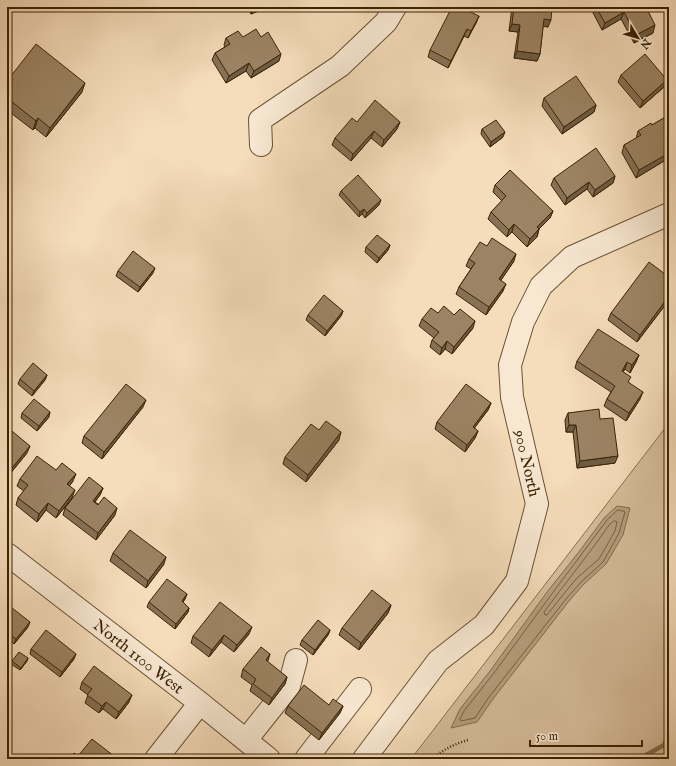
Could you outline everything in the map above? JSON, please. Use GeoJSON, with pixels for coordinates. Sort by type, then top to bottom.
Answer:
{"type":"FeatureCollection","features":[{"type":"Feature","properties":{"kind":"street"},"geometry":{"type":"LineString","coordinates":[[261,145],[260,120],[340,66],[386,22],[394,7]]}},
{"type":"Feature","properties":{"kind":"street","name":"900 North"},"geometry":{"type":"LineString","coordinates":[[364,759],[438,661],[484,625],[517,581],[538,504],[512,397],[510,365],[523,322],[541,286],[572,257],[669,214]]}},
{"type":"Feature","properties":{"kind":"street","name":"North 1100 West"},"geometry":{"type":"LineString","coordinates":[[7,554],[200,703],[269,759]]}},
{"type":"Feature","properties":{"kind":"street"},"geometry":{"type":"LineString","coordinates":[[246,740],[288,686],[296,660]]}},
{"type":"Feature","properties":{"kind":"street"},"geometry":{"type":"LineString","coordinates":[[306,759],[360,689]]}},
{"type":"Feature","properties":{"kind":"street"},"geometry":{"type":"LineString","coordinates":[[156,759],[200,703]]}},
{"type":"Feature","properties":{"kind":"path"},"geometry":{"type":"LineString","coordinates":[[433,759],[440,752],[457,743],[468,740]]}},
{"type":"Feature","properties":{"kind":"shaded area"},"geometry":{"type":"Polygon","coordinates":[[[669,423],[669,759],[411,759],[669,423]]]}},
{"type":"Feature","properties":{"kind":"water"},"geometry":{"type":"Polygon","coordinates":[[[617,506],[630,508],[623,535],[606,564],[584,584],[569,601],[477,722],[451,728],[460,709],[490,671],[547,592],[604,518],[617,506]]]}},
{"type":"Feature","properties":{"kind":"water"},"geometry":{"type":"Polygon","coordinates":[[[609,754],[625,759],[572,759],[609,754]]]}},
{"type":"Feature","properties":{"kind":"building"},"geometry":{"type":"Polygon","coordinates":[[[452,7],[460,7],[479,16],[471,31],[467,29],[451,61],[430,50],[452,7]]]}},
{"type":"Feature","properties":{"kind":"building"},"geometry":{"type":"Polygon","coordinates":[[[514,7],[552,7],[551,20],[544,19],[540,54],[517,51],[520,25],[512,24],[514,7]]]}},
{"type":"Feature","properties":{"kind":"building"},"geometry":{"type":"Polygon","coordinates":[[[596,7],[646,7],[655,25],[636,35],[624,12],[605,23],[596,7]]]}},
{"type":"Feature","properties":{"kind":"building"},"geometry":{"type":"Polygon","coordinates":[[[256,29],[261,37],[268,32],[281,54],[254,71],[249,63],[229,76],[215,53],[230,44],[226,38],[238,31],[243,37],[256,29]]]}},
{"type":"Feature","properties":{"kind":"building"},"geometry":{"type":"Polygon","coordinates":[[[36,44],[85,83],[50,128],[38,118],[36,121],[7,98],[7,92],[11,87],[7,84],[7,81],[36,44]]]}},
{"type":"Feature","properties":{"kind":"building"},"geometry":{"type":"Polygon","coordinates":[[[645,54],[667,80],[643,101],[621,75],[645,54]]]}},
{"type":"Feature","properties":{"kind":"building"},"geometry":{"type":"Polygon","coordinates":[[[576,76],[596,105],[564,127],[544,98],[576,76]]]}},
{"type":"Feature","properties":{"kind":"building"},"geometry":{"type":"Polygon","coordinates":[[[375,100],[400,122],[384,140],[374,131],[353,154],[335,138],[352,118],[357,122],[375,100]]]}},
{"type":"Feature","properties":{"kind":"building"},"geometry":{"type":"Polygon","coordinates":[[[669,115],[669,153],[639,170],[624,145],[641,135],[638,131],[669,115]]]}},
{"type":"Feature","properties":{"kind":"building"},"geometry":{"type":"Polygon","coordinates":[[[496,120],[505,132],[491,142],[482,129],[496,120]]]}},
{"type":"Feature","properties":{"kind":"building"},"geometry":{"type":"Polygon","coordinates":[[[596,148],[615,176],[595,190],[589,182],[567,198],[554,178],[596,148]]]}},
{"type":"Feature","properties":{"kind":"building"},"geometry":{"type":"Polygon","coordinates":[[[510,170],[553,211],[537,227],[539,229],[530,239],[514,224],[509,230],[491,212],[506,196],[495,185],[510,170]]]}},
{"type":"Feature","properties":{"kind":"building"},"geometry":{"type":"Polygon","coordinates":[[[358,175],[381,200],[367,213],[364,209],[360,212],[341,191],[358,175]]]}},
{"type":"Feature","properties":{"kind":"building"},"geometry":{"type":"Polygon","coordinates":[[[377,235],[390,245],[379,258],[366,247],[377,235]]]}},
{"type":"Feature","properties":{"kind":"building"},"geometry":{"type":"Polygon","coordinates":[[[492,238],[516,254],[499,279],[506,284],[489,307],[459,287],[475,263],[469,259],[480,242],[487,246],[492,238]]]}},
{"type":"Feature","properties":{"kind":"building"},"geometry":{"type":"Polygon","coordinates":[[[133,251],[155,268],[140,287],[118,271],[133,251]]]}},
{"type":"Feature","properties":{"kind":"building"},"geometry":{"type":"Polygon","coordinates":[[[649,262],[669,277],[669,296],[640,335],[611,313],[649,262]]]}},
{"type":"Feature","properties":{"kind":"building"},"geometry":{"type":"Polygon","coordinates":[[[324,295],[343,311],[327,331],[308,315],[324,295]]]}},
{"type":"Feature","properties":{"kind":"building"},"geometry":{"type":"Polygon","coordinates":[[[444,306],[454,315],[460,309],[475,321],[454,347],[447,341],[442,348],[432,340],[439,332],[422,319],[431,308],[438,313],[444,306]]]}},
{"type":"Feature","properties":{"kind":"building"},"geometry":{"type":"Polygon","coordinates":[[[598,329],[639,355],[632,365],[627,362],[622,371],[631,377],[628,382],[643,392],[629,413],[607,399],[615,386],[577,361],[598,329]]]}},
{"type":"Feature","properties":{"kind":"building"},"geometry":{"type":"Polygon","coordinates":[[[33,363],[47,375],[34,391],[20,379],[33,363]]]}},
{"type":"Feature","properties":{"kind":"building"},"geometry":{"type":"Polygon","coordinates":[[[126,384],[146,400],[104,452],[84,436],[126,384]]]}},
{"type":"Feature","properties":{"kind":"building"},"geometry":{"type":"Polygon","coordinates":[[[466,384],[491,403],[473,427],[478,431],[467,445],[437,422],[466,384]]]}},
{"type":"Feature","properties":{"kind":"building"},"geometry":{"type":"Polygon","coordinates":[[[34,399],[50,412],[39,426],[22,413],[34,399]]]}},
{"type":"Feature","properties":{"kind":"building"},"geometry":{"type":"Polygon","coordinates":[[[599,409],[600,419],[613,418],[618,456],[580,461],[576,425],[569,425],[568,413],[599,409]]]}},
{"type":"Feature","properties":{"kind":"building"},"geometry":{"type":"Polygon","coordinates":[[[326,421],[341,432],[308,475],[285,457],[311,424],[319,430],[326,421]]]}},
{"type":"Feature","properties":{"kind":"building"},"geometry":{"type":"Polygon","coordinates":[[[7,427],[30,446],[12,468],[7,464],[7,427]]]}},
{"type":"Feature","properties":{"kind":"building"},"geometry":{"type":"Polygon","coordinates":[[[37,456],[56,470],[62,463],[76,474],[67,484],[75,490],[59,511],[48,503],[39,514],[18,498],[28,485],[20,479],[37,456]]]}},
{"type":"Feature","properties":{"kind":"building"},"geometry":{"type":"Polygon","coordinates":[[[89,477],[103,488],[93,501],[98,505],[104,497],[117,508],[98,533],[65,508],[89,477]]]}},
{"type":"Feature","properties":{"kind":"building"},"geometry":{"type":"Polygon","coordinates":[[[130,530],[166,557],[148,581],[113,553],[130,530]]]}},
{"type":"Feature","properties":{"kind":"building"},"geometry":{"type":"Polygon","coordinates":[[[167,579],[187,594],[182,601],[189,608],[176,624],[149,602],[167,579]]]}},
{"type":"Feature","properties":{"kind":"building"},"geometry":{"type":"Polygon","coordinates":[[[372,590],[391,605],[361,643],[342,628],[372,590]]]}},
{"type":"Feature","properties":{"kind":"building"},"geometry":{"type":"Polygon","coordinates":[[[220,602],[252,627],[237,645],[224,635],[212,650],[193,636],[220,602]]]}},
{"type":"Feature","properties":{"kind":"building"},"geometry":{"type":"Polygon","coordinates":[[[7,604],[30,622],[16,639],[7,632],[7,604]]]}},
{"type":"Feature","properties":{"kind":"building"},"geometry":{"type":"Polygon","coordinates":[[[318,620],[330,630],[315,650],[302,640],[318,620]]]}},
{"type":"Feature","properties":{"kind":"building"},"geometry":{"type":"Polygon","coordinates":[[[46,630],[76,654],[62,672],[31,649],[46,630]]]}},
{"type":"Feature","properties":{"kind":"building"},"geometry":{"type":"Polygon","coordinates":[[[261,647],[270,654],[266,660],[287,677],[272,698],[253,684],[256,679],[243,669],[261,647]]]}},
{"type":"Feature","properties":{"kind":"building"},"geometry":{"type":"Polygon","coordinates":[[[19,652],[28,658],[21,668],[12,661],[19,652]]]}},
{"type":"Feature","properties":{"kind":"building"},"geometry":{"type":"Polygon","coordinates":[[[94,666],[132,695],[119,712],[106,702],[102,706],[87,695],[92,689],[82,682],[94,666]]]}},
{"type":"Feature","properties":{"kind":"building"},"geometry":{"type":"Polygon","coordinates":[[[304,685],[329,705],[333,699],[343,706],[322,733],[288,706],[304,685]]]}},
{"type":"Feature","properties":{"kind":"building"},"geometry":{"type":"Polygon","coordinates":[[[92,739],[114,756],[111,759],[69,759],[74,753],[78,756],[92,739]]]}},
{"type":"Feature","properties":{"kind":"waterway"},"geometry":{"type":"LineString","coordinates":[[639,759],[664,745],[669,735]]}}]}
